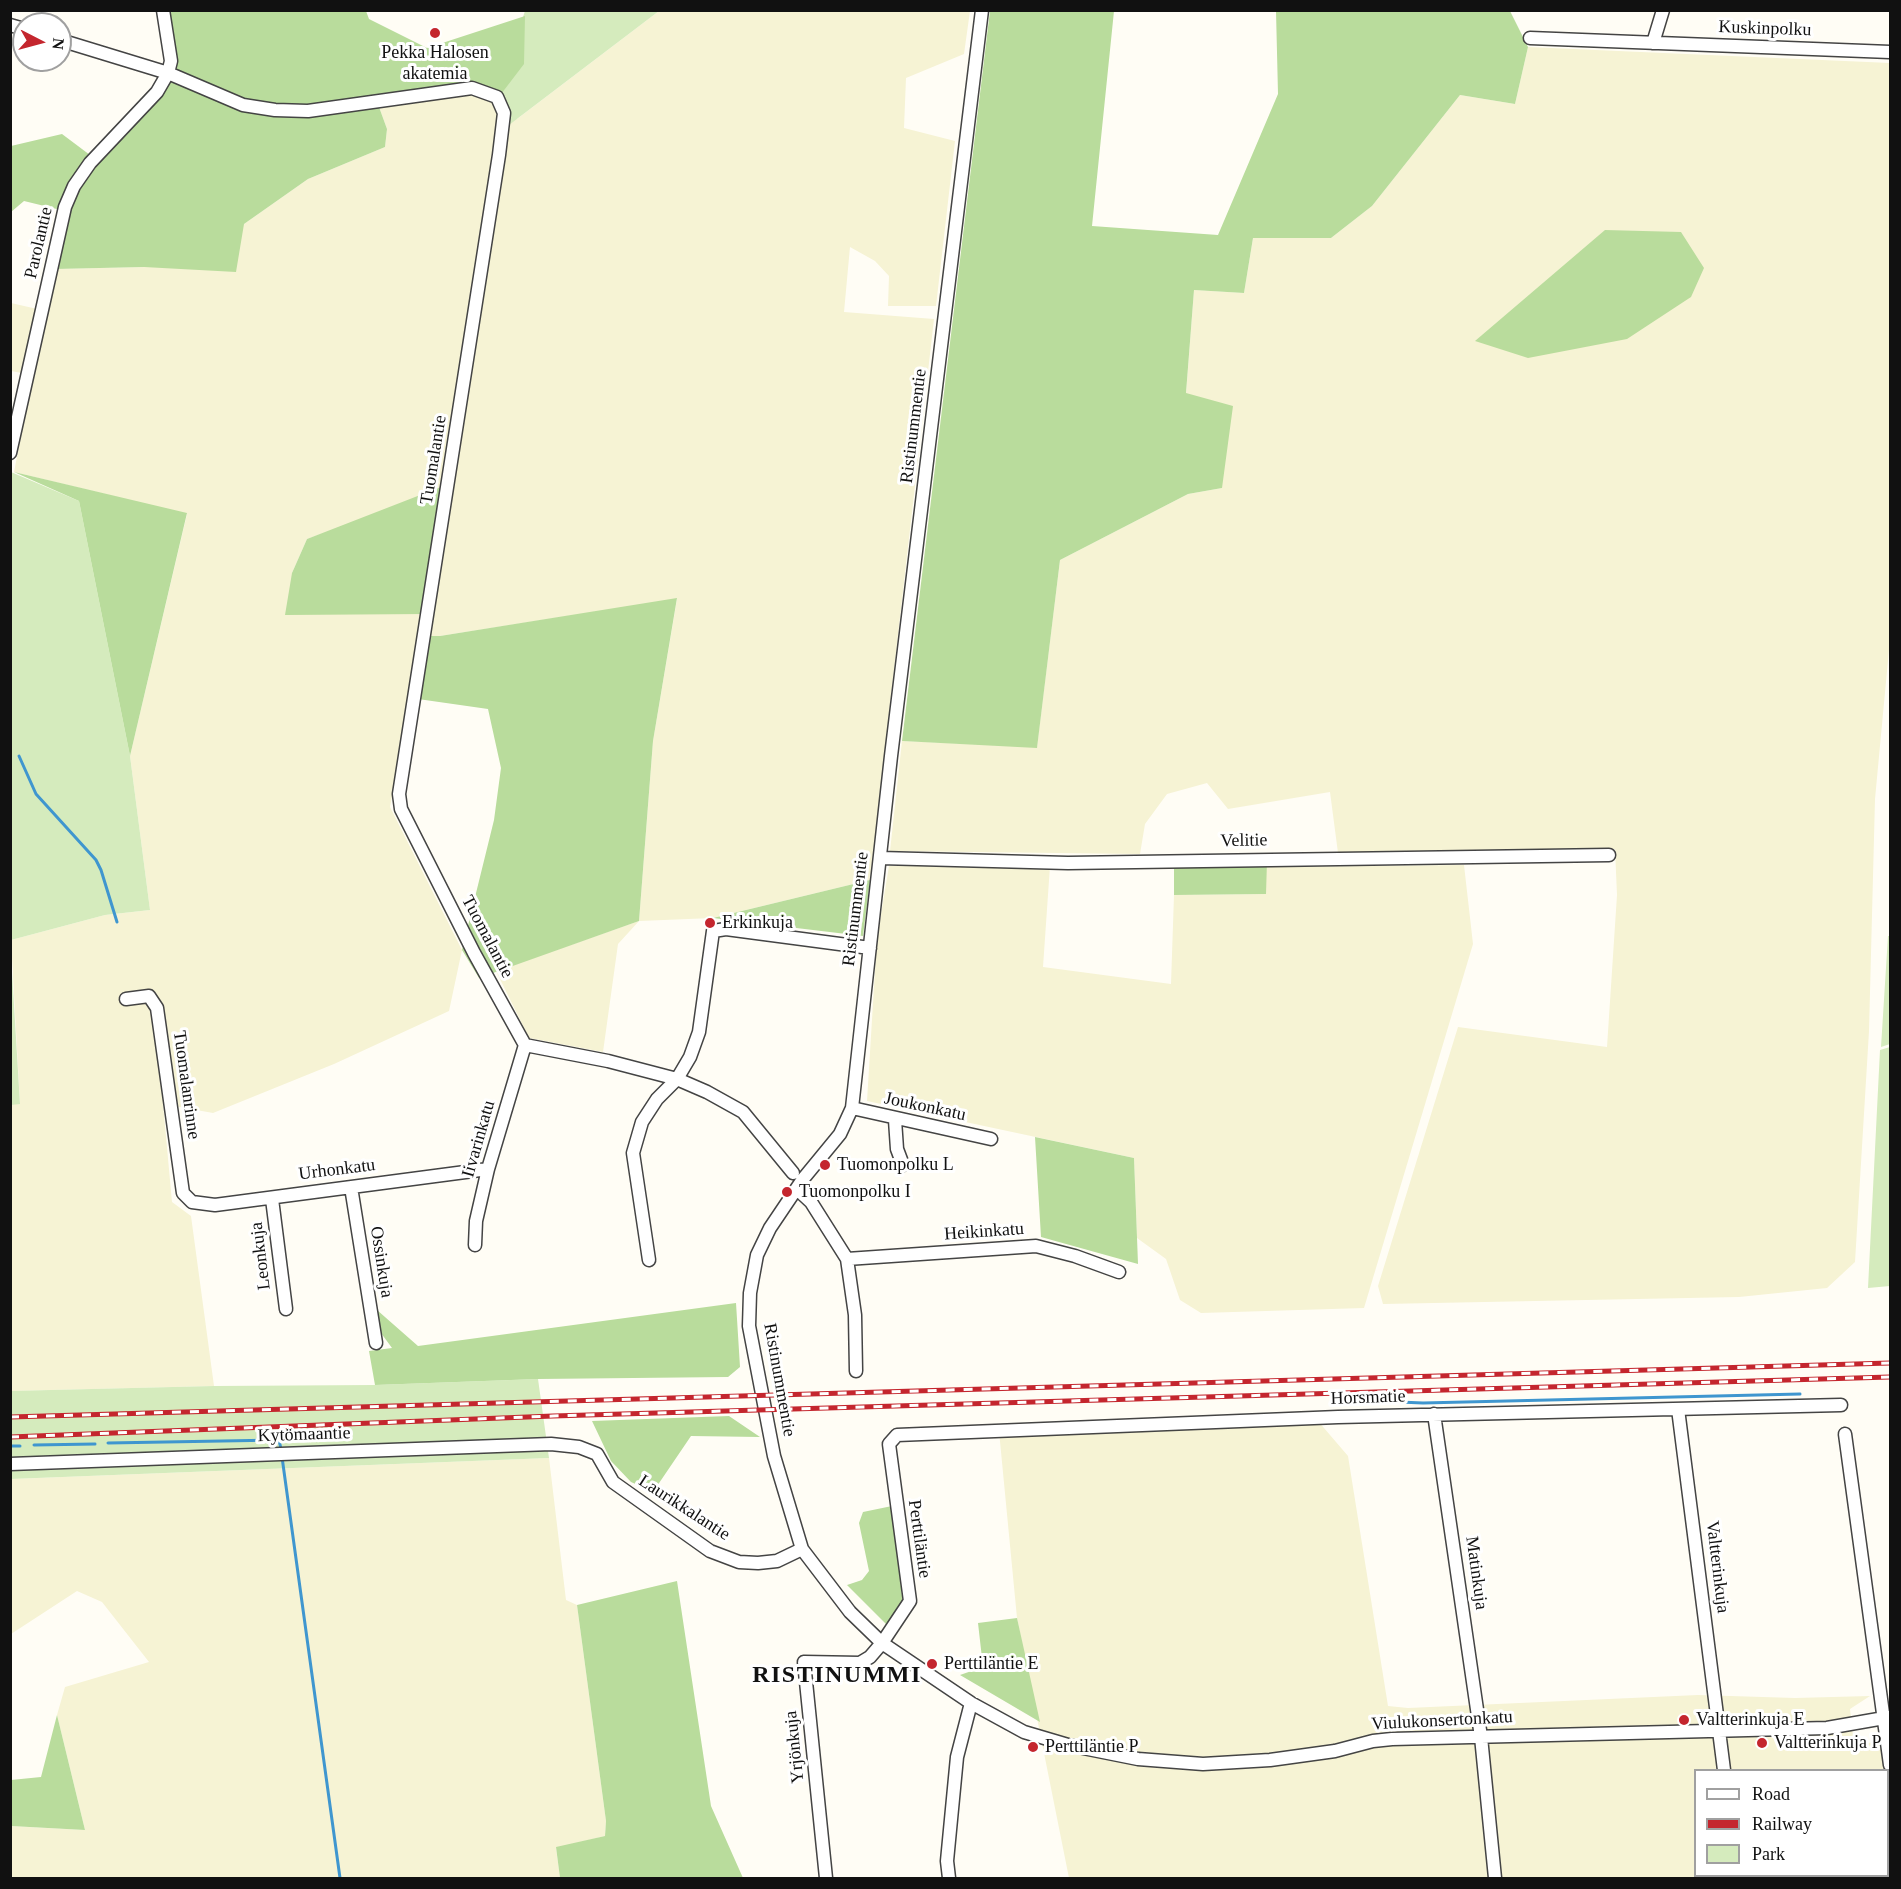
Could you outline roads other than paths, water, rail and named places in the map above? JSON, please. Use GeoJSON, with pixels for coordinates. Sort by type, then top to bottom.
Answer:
{"type":"FeatureCollection","features":[{"type":"Feature","properties":{"kind":"street"},"geometry":{"type":"LineString","coordinates":[[163,10],[171,60],[168,73]]}},
{"type":"Feature","properties":{"kind":"street","name":"Ristinummentie"},"geometry":{"type":"LineString","coordinates":[[971,1703],[882,1643],[850,1612],[802,1549],[774,1456],[749,1326],[750,1293],[757,1255],[770,1228],[840,1134],[852,1108],[982,10]]}},
{"type":"Feature","properties":{"kind":"street"},"geometry":{"type":"LineString","coordinates":[[1653,42],[1664,10]]}},
{"type":"Feature","properties":{"kind":"street","name":"Kuskinpolku"},"geometry":{"type":"LineString","coordinates":[[1530,38],[1890,52]]}},
{"type":"Feature","properties":{"kind":"street","name":"Tuomalantie"},"geometry":{"type":"LineString","coordinates":[[72,44],[168,73],[243,105],[275,110],[309,111],[472,88],[497,97],[504,113],[399,794],[401,809],[474,953],[525,1045]]}},
{"type":"Feature","properties":{"kind":"street","name":"Parolantie"},"geometry":{"type":"LineString","coordinates":[[10,453],[65,207],[74,186],[90,164],[157,92],[168,73]]}},
{"type":"Feature","properties":{"kind":"street","name":"Velitie"},"geometry":{"type":"LineString","coordinates":[[880,858],[1068,863],[1609,855]]}},
{"type":"Feature","properties":{"kind":"street"},"geometry":{"type":"LineString","coordinates":[[649,1260],[633,1153],[642,1122],[657,1099],[677,1078],[690,1057],[699,1032],[713,931],[726,929],[870,948]]}},
{"type":"Feature","properties":{"kind":"street","name":"Tuomalanrinne"},"geometry":{"type":"LineString","coordinates":[[126,999],[149,996],[157,1008],[183,1193],[192,1202]]}},
{"type":"Feature","properties":{"kind":"street"},"geometry":{"type":"LineString","coordinates":[[525,1045],[608,1061],[677,1078],[743,1112],[793,1173]]}},
{"type":"Feature","properties":{"kind":"street","name":"Iivarinkatu"},"geometry":{"type":"LineString","coordinates":[[475,1245],[477,1221],[488,1169],[525,1045]]}},
{"type":"Feature","properties":{"kind":"street","name":"Joukonkatu"},"geometry":{"type":"LineString","coordinates":[[852,1108],[895,1120],[991,1139]]}},
{"type":"Feature","properties":{"kind":"street"},"geometry":{"type":"LineString","coordinates":[[895,1120],[897,1149],[903,1165]]}},
{"type":"Feature","properties":{"kind":"street","name":"Urhonkatu"},"geometry":{"type":"LineString","coordinates":[[192,1202],[205,1206],[272,1199],[488,1169]]}},
{"type":"Feature","properties":{"kind":"street","name":"Ossinkuja"},"geometry":{"type":"LineString","coordinates":[[351,1187],[376,1343]]}},
{"type":"Feature","properties":{"kind":"street"},"geometry":{"type":"LineString","coordinates":[[797,1189],[812,1202],[847,1258],[855,1315],[856,1371]]}},
{"type":"Feature","properties":{"kind":"street","name":"Leonkuja"},"geometry":{"type":"LineString","coordinates":[[272,1199],[286,1309]]}},
{"type":"Feature","properties":{"kind":"street","name":"Heikinkatu"},"geometry":{"type":"LineString","coordinates":[[847,1258],[1036,1246],[1075,1256],[1119,1272]]}},
{"type":"Feature","properties":{"kind":"street","name":"Horsmatie"},"geometry":{"type":"LineString","coordinates":[[897,1435],[1434,1414],[1841,1405]]}},
{"type":"Feature","properties":{"kind":"street","name":"Valtterinkuja"},"geometry":{"type":"LineString","coordinates":[[1678,1409],[1724,1769]]}},
{"type":"Feature","properties":{"kind":"street","name":"Matinkuja"},"geometry":{"type":"LineString","coordinates":[[1434,1414],[1481,1737],[1495,1878]]}},
{"type":"Feature","properties":{"kind":"street"},"geometry":{"type":"LineString","coordinates":[[1845,1434],[1887,1718],[1890,1765]]}},
{"type":"Feature","properties":{"kind":"street","name":"Perttiläntie"},"geometry":{"type":"LineString","coordinates":[[882,1643],[910,1601],[889,1450],[889,1444],[897,1435]]}},
{"type":"Feature","properties":{"kind":"street","name":"Kytömaantie"},"geometry":{"type":"LineString","coordinates":[[10,1464],[551,1444],[579,1447],[597,1454]]}},
{"type":"Feature","properties":{"kind":"street","name":"Laurikkalantie"},"geometry":{"type":"LineString","coordinates":[[597,1454],[608,1477],[613,1482],[710,1551],[739,1562],[758,1563],[777,1561],[802,1549]]}},
{"type":"Feature","properties":{"kind":"street","name":"Yrjönkuja"},"geometry":{"type":"LineString","coordinates":[[826,1878],[804,1662],[860,1663],[870,1657],[882,1643]]}},
{"type":"Feature","properties":{"kind":"street"},"geometry":{"type":"LineString","coordinates":[[949,1878],[946,1861],[957,1757],[971,1703]]}},
{"type":"Feature","properties":{"kind":"street","name":"Viulukonsertonkatu"},"geometry":{"type":"LineString","coordinates":[[971,1703],[1024,1732],[1068,1745],[1138,1759],[1203,1764],[1314,1754],[1373,1741],[1827,1728],[1887,1718]]}},
{"type":"Feature","properties":{"kind":"waterway"},"geometry":{"type":"LineString","coordinates":[[19,756],[36,794],[96,860],[117,922]]}},
{"type":"Feature","properties":{"kind":"waterway"},"geometry":{"type":"LineString","coordinates":[[1375,1401],[1423,1403],[1800,1394]]}},
{"type":"Feature","properties":{"kind":"waterway"},"geometry":{"type":"LineString","coordinates":[[108,1443],[279,1440],[281,1449]]}},
{"type":"Feature","properties":{"kind":"waterway"},"geometry":{"type":"LineString","coordinates":[[34,1445],[95,1444]]}},
{"type":"Feature","properties":{"kind":"waterway"},"geometry":{"type":"LineString","coordinates":[[10,1446],[20,1446]]}},
{"type":"Feature","properties":{"kind":"waterway"},"geometry":{"type":"LineString","coordinates":[[282,1457],[340,1878]]}},
{"type":"Feature","properties":{"kind":"railway"},"geometry":{"type":"LineString","coordinates":[[10,1417],[1890,1363]]}},
{"type":"Feature","properties":{"kind":"railway"},"geometry":{"type":"LineString","coordinates":[[10,1437],[553,1416],[1890,1377]]}},
{"type":"Feature","properties":{"kind":"place","name":"Pekka Halosen akatemia"},"geometry":{"type":"Point","coordinates":[435,33]}},
{"type":"Feature","properties":{"kind":"place","name":"Erkinkuja"},"geometry":{"type":"Point","coordinates":[710,923]}},
{"type":"Feature","properties":{"kind":"place","name":"Tuomonpolku L"},"geometry":{"type":"Point","coordinates":[825,1165]}},
{"type":"Feature","properties":{"kind":"place","name":"Tuomonpolku I"},"geometry":{"type":"Point","coordinates":[787,1192]}},
{"type":"Feature","properties":{"kind":"place","name":"Perttiläntie E"},"geometry":{"type":"Point","coordinates":[932,1664]}},
{"type":"Feature","properties":{"kind":"place","name":"Valtterinkuja E"},"geometry":{"type":"Point","coordinates":[1684,1720]}},
{"type":"Feature","properties":{"kind":"place","name":"Valtterinkuja P"},"geometry":{"type":"Point","coordinates":[1762,1743]}},
{"type":"Feature","properties":{"kind":"place","name":"Perttiläntie P"},"geometry":{"type":"Point","coordinates":[1033,1747]}},
{"type":"Feature","properties":{"kind":"district","name":"RISTINUMMI"},"geometry":{"type":"Point","coordinates":[837,1676]}}]}
